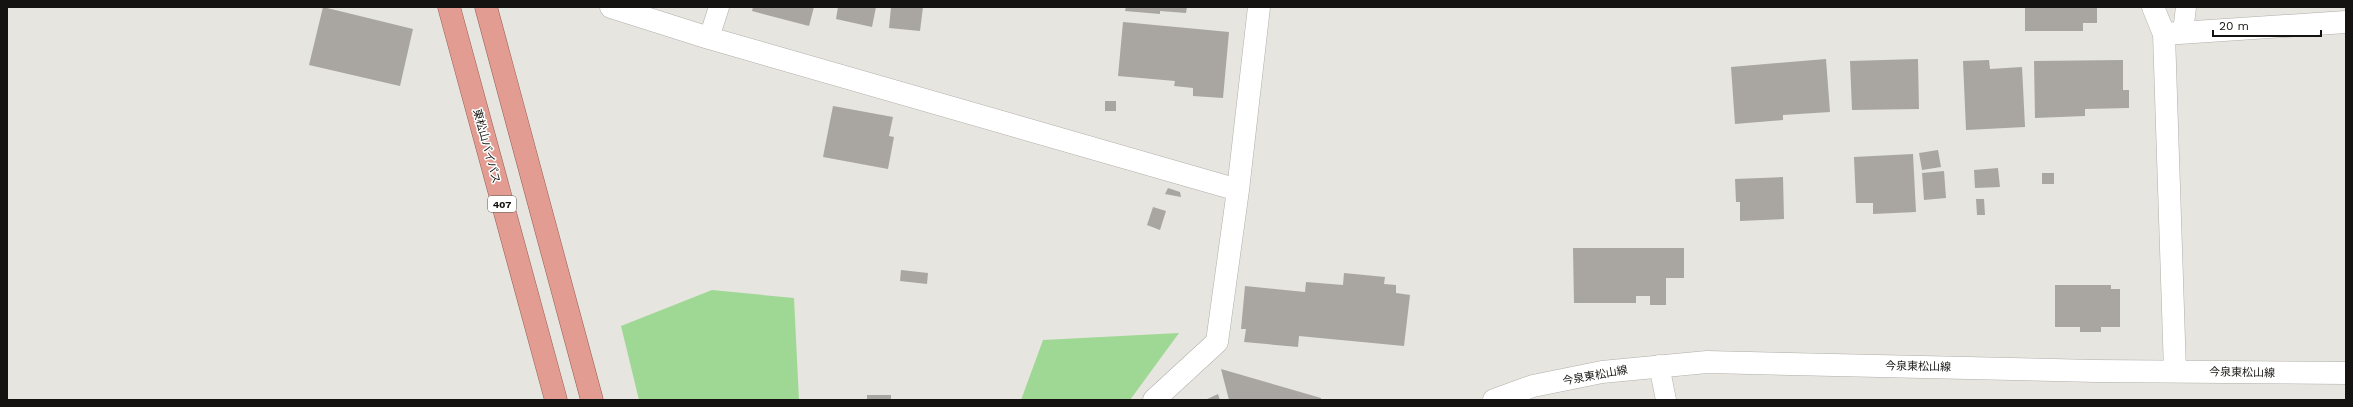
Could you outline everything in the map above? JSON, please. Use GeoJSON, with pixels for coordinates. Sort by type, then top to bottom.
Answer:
{"type":"FeatureCollection","features":[{"type":"Feature","properties":{"kind":"highway","name":"東松山バイパス"},"geometry":{"type":"LineString","coordinates":[[449,7],[556,400]]}},
{"type":"Feature","properties":{"kind":"highway"},"geometry":{"type":"LineString","coordinates":[[486,7],[592,400]]}},
{"type":"Feature","properties":{"kind":"street"},"geometry":{"type":"LineString","coordinates":[[611,7],[709,38],[1238,190]]}},
{"type":"Feature","properties":{"kind":"street"},"geometry":{"type":"LineString","coordinates":[[1154,400],[1217,342],[1238,190],[1258,7]]}},
{"type":"Feature","properties":{"kind":"street"},"geometry":{"type":"LineString","coordinates":[[2153,7],[2174,33],[2175,371]]}},
{"type":"Feature","properties":{"kind":"street"},"geometry":{"type":"LineString","coordinates":[[2174,33],[2346,22]]}},
{"type":"Feature","properties":{"kind":"street","name":"今泉東松山線"},"geometry":{"type":"LineString","coordinates":[[1494,400],[1533,386],[1602,372],[1659,365],[1707,362],[2346,373]]}},
{"type":"Feature","properties":{"kind":"lane"},"geometry":{"type":"LineString","coordinates":[[709,38],[719,7]]}},
{"type":"Feature","properties":{"kind":"lane"},"geometry":{"type":"LineString","coordinates":[[2174,33],[2186,7]]}},
{"type":"Feature","properties":{"kind":"lane"},"geometry":{"type":"LineString","coordinates":[[1659,365],[1666,400]]}},
{"type":"Feature","properties":{"kind":"green space"},"geometry":{"type":"Polygon","coordinates":[[[712,290],[794,298],[799,400],[639,400],[621,326],[712,290]]]}},
{"type":"Feature","properties":{"kind":"green space"},"geometry":{"type":"Polygon","coordinates":[[[1179,333],[1130,400],[1021,400],[1043,340],[1179,333]]]}},
{"type":"Feature","properties":{"kind":"building"},"geometry":{"type":"Polygon","coordinates":[[[323,7],[413,29],[400,86],[309,65],[323,7]]]}},
{"type":"Feature","properties":{"kind":"building"},"geometry":{"type":"Polygon","coordinates":[[[753,7],[814,7],[809,26],[752,11],[753,7]]]}},
{"type":"Feature","properties":{"kind":"building"},"geometry":{"type":"Polygon","coordinates":[[[838,7],[876,7],[872,27],[836,19],[838,7]]]}},
{"type":"Feature","properties":{"kind":"building"},"geometry":{"type":"Polygon","coordinates":[[[891,7],[923,7],[920,31],[889,28],[891,7]]]}},
{"type":"Feature","properties":{"kind":"building"},"geometry":{"type":"Polygon","coordinates":[[[1126,7],[1187,7],[1186,13],[1160,11],[1160,14],[1125,11],[1126,7]]]}},
{"type":"Feature","properties":{"kind":"building"},"geometry":{"type":"Polygon","coordinates":[[[2025,7],[2097,7],[2097,23],[2083,23],[2083,31],[2025,31],[2025,7]]]}},
{"type":"Feature","properties":{"kind":"building"},"geometry":{"type":"Polygon","coordinates":[[[1123,22],[1229,32],[1223,98],[1193,96],[1193,88],[1174,86],[1175,81],[1118,76],[1123,22]]]}},
{"type":"Feature","properties":{"kind":"building"},"geometry":{"type":"Polygon","coordinates":[[[1826,59],[1830,112],[1783,115],[1783,120],[1735,124],[1731,67],[1826,59]]]}},
{"type":"Feature","properties":{"kind":"building"},"geometry":{"type":"Polygon","coordinates":[[[1918,59],[1919,109],[1852,110],[1850,61],[1918,59]]]}},
{"type":"Feature","properties":{"kind":"building"},"geometry":{"type":"Polygon","coordinates":[[[1989,60],[1990,69],[2022,67],[2025,127],[1966,130],[1963,61],[1989,60]]]}},
{"type":"Feature","properties":{"kind":"building"},"geometry":{"type":"Polygon","coordinates":[[[2123,60],[2123,90],[2129,90],[2129,108],[2085,109],[2085,116],[2035,118],[2034,61],[2123,60]]]}},
{"type":"Feature","properties":{"kind":"building"},"geometry":{"type":"Polygon","coordinates":[[[1105,101],[1116,101],[1116,111],[1105,111],[1105,101]]]}},
{"type":"Feature","properties":{"kind":"building"},"geometry":{"type":"Polygon","coordinates":[[[833,106],[893,117],[889,136],[894,137],[888,169],[823,157],[833,106]]]}},
{"type":"Feature","properties":{"kind":"building"},"geometry":{"type":"Polygon","coordinates":[[[1938,150],[1941,167],[1922,170],[1919,153],[1938,150]]]}},
{"type":"Feature","properties":{"kind":"building"},"geometry":{"type":"Polygon","coordinates":[[[1913,154],[1916,212],[1873,214],[1873,203],[1856,203],[1854,157],[1913,154]]]}},
{"type":"Feature","properties":{"kind":"building"},"geometry":{"type":"Polygon","coordinates":[[[1998,168],[2000,187],[1975,188],[1974,170],[1998,168]]]}},
{"type":"Feature","properties":{"kind":"building"},"geometry":{"type":"Polygon","coordinates":[[[1944,171],[1946,198],[1924,200],[1922,173],[1944,171]]]}},
{"type":"Feature","properties":{"kind":"building"},"geometry":{"type":"Polygon","coordinates":[[[2042,173],[2054,173],[2054,184],[2042,184],[2042,173]]]}},
{"type":"Feature","properties":{"kind":"building"},"geometry":{"type":"Polygon","coordinates":[[[1783,177],[1784,219],[1740,221],[1740,202],[1736,202],[1735,179],[1783,177]]]}},
{"type":"Feature","properties":{"kind":"building"},"geometry":{"type":"Polygon","coordinates":[[[1168,188],[1180,192],[1181,197],[1165,194],[1168,188]]]}},
{"type":"Feature","properties":{"kind":"building"},"geometry":{"type":"Polygon","coordinates":[[[1976,199],[1984,199],[1985,215],[1977,215],[1976,199]]]}},
{"type":"Feature","properties":{"kind":"building"},"geometry":{"type":"Polygon","coordinates":[[[1153,207],[1166,211],[1160,230],[1147,225],[1153,207]]]}},
{"type":"Feature","properties":{"kind":"building"},"geometry":{"type":"Polygon","coordinates":[[[1573,248],[1684,248],[1684,278],[1666,278],[1666,305],[1650,305],[1650,296],[1636,296],[1636,303],[1574,303],[1573,248]]]}},
{"type":"Feature","properties":{"kind":"building"},"geometry":{"type":"Polygon","coordinates":[[[901,270],[928,273],[927,284],[900,281],[901,270]]]}},
{"type":"Feature","properties":{"kind":"building"},"geometry":{"type":"Polygon","coordinates":[[[1344,273],[1385,277],[1384,284],[1396,285],[1396,293],[1410,295],[1404,346],[1299,336],[1298,347],[1244,342],[1246,329],[1241,329],[1245,286],[1305,292],[1306,282],[1343,285],[1344,273]]]}},
{"type":"Feature","properties":{"kind":"building"},"geometry":{"type":"Polygon","coordinates":[[[2055,285],[2111,285],[2111,289],[2120,289],[2120,327],[2101,327],[2101,332],[2080,332],[2080,327],[2055,327],[2055,285]]]}},
{"type":"Feature","properties":{"kind":"building"},"geometry":{"type":"Polygon","coordinates":[[[1221,369],[1321,398],[1321,400],[1229,400],[1221,369]]]}},
{"type":"Feature","properties":{"kind":"building"},"geometry":{"type":"Polygon","coordinates":[[[1218,394],[1220,400],[1205,400],[1218,394]]]}},
{"type":"Feature","properties":{"kind":"building"},"geometry":{"type":"Polygon","coordinates":[[[867,395],[891,395],[891,400],[867,400],[867,395]]]}}]}
